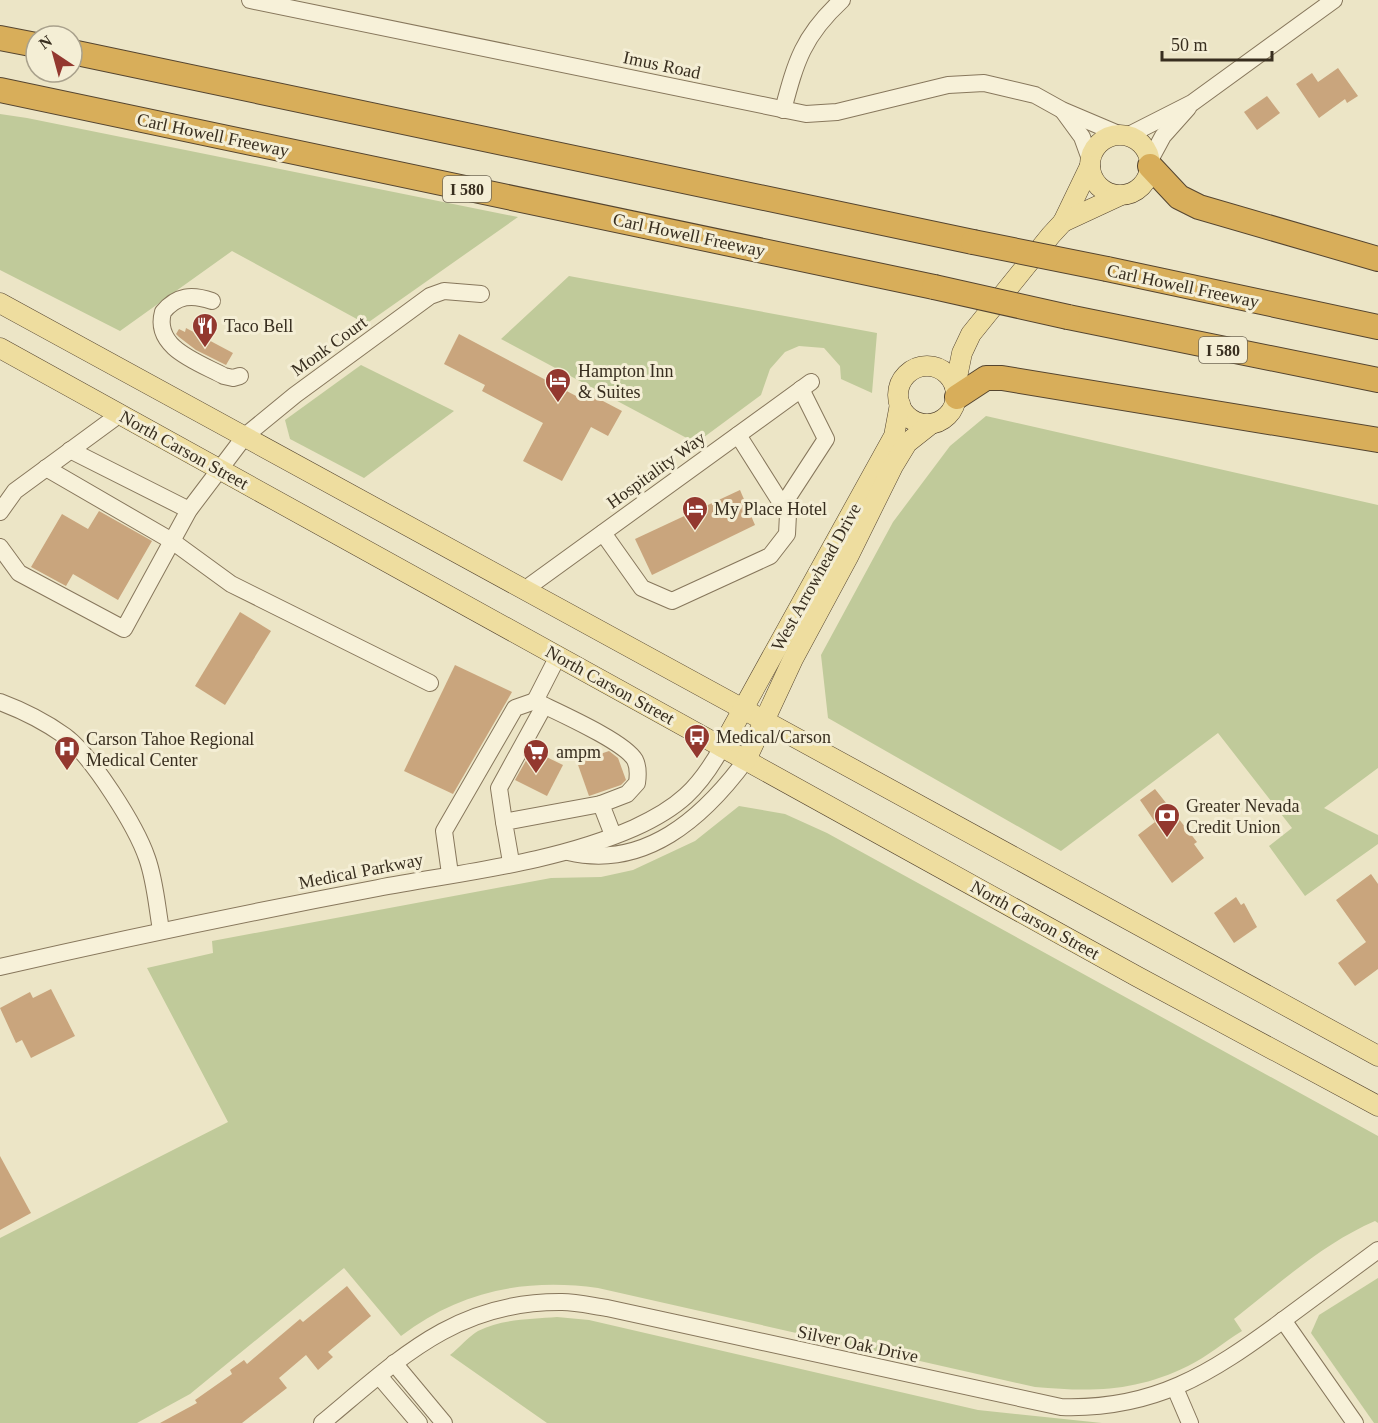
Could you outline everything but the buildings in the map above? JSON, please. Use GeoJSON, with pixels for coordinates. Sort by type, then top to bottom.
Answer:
{"type":"FeatureCollection","features":[{"type":"Feature","properties":{"kind":"highway"},"geometry":{"type":"LineString","coordinates":[[0,38],[24,43]]}},
{"type":"Feature","properties":{"kind":"highway","name":"Carl Howell Freeway"},"geometry":{"type":"LineString","coordinates":[[84,55],[1378,327]]}},
{"type":"Feature","properties":{"kind":"highway","name":"Carl Howell Freeway"},"geometry":{"type":"LineString","coordinates":[[0,90],[1068,317],[1378,380]]}},
{"type":"Feature","properties":{"kind":"highway"},"geometry":{"type":"LineString","coordinates":[[1150,163],[1179,197],[1199,207],[1378,259]]}},
{"type":"Feature","properties":{"kind":"highway"},"geometry":{"type":"LineString","coordinates":[[956,392],[986,378],[1002,378],[1378,440]]}},
{"type":"Feature","properties":{"kind":"main road"},"geometry":{"type":"LineString","coordinates":[[956,392],[948,375],[937,368],[926,367],[914,370],[903,380],[899,389],[900,404],[907,416],[916,422],[931,424],[943,420],[951,413],[956,392],[962,353],[971,334],[1018,274],[1064,222],[1097,146],[1108,138],[1124,136],[1143,145],[1150,163],[1143,185],[1132,193],[1119,195],[1064,222]]}},
{"type":"Feature","properties":{"kind":"main road"},"geometry":{"type":"LineString","coordinates":[[1090,163],[1098,186],[1108,193],[1119,195]]}},
{"type":"Feature","properties":{"kind":"main road"},"geometry":{"type":"LineString","coordinates":[[0,303],[1378,1056]]}},
{"type":"Feature","properties":{"kind":"main road"},"geometry":{"type":"LineString","coordinates":[[926,367],[971,334]]}},
{"type":"Feature","properties":{"kind":"main road","name":"North Carson Street"},"geometry":{"type":"LineString","coordinates":[[1,352],[120,414],[1378,1106]]}},
{"type":"Feature","properties":{"kind":"main road","name":"West Arrowhead Drive"},"geometry":{"type":"LineString","coordinates":[[722,747],[894,436],[900,404]]}},
{"type":"Feature","properties":{"kind":"main road","name":"West Arrowhead Drive"},"geometry":{"type":"LineString","coordinates":[[746,760],[793,659],[848,557],[893,465],[907,443],[931,424]]}},
{"type":"Feature","properties":{"kind":"street","name":"Imus Road"},"geometry":{"type":"LineString","coordinates":[[250,0],[806,114],[837,112],[948,86],[984,83],[1035,95],[1062,110],[1124,136]]}},
{"type":"Feature","properties":{"kind":"street"},"geometry":{"type":"LineString","coordinates":[[783,110],[796,60],[813,32],[842,0]]}},
{"type":"Feature","properties":{"kind":"street"},"geometry":{"type":"LineString","coordinates":[[1124,136],[1192,103],[1334,0]]}},
{"type":"Feature","properties":{"kind":"street"},"geometry":{"type":"LineString","coordinates":[[1150,163],[1164,136],[1192,103]]}},
{"type":"Feature","properties":{"kind":"street","name":"Imus Road"},"geometry":{"type":"LineString","coordinates":[[1062,110],[1082,137],[1090,163]]}},
{"type":"Feature","properties":{"kind":"street","name":"Monk Court"},"geometry":{"type":"LineString","coordinates":[[0,547],[20,573],[124,629],[189,510],[245,436],[295,394],[430,296],[444,291],[481,294]]}},
{"type":"Feature","properties":{"kind":"street"},"geometry":{"type":"LineString","coordinates":[[212,301],[195,296],[174,301],[163,312],[162,333],[170,346],[224,376],[233,378],[240,376]]}},
{"type":"Feature","properties":{"kind":"street","name":"Hospitality Way"},"geometry":{"type":"LineString","coordinates":[[524,590],[806,386],[826,439],[783,505]]}},
{"type":"Feature","properties":{"kind":"street"},"geometry":{"type":"LineString","coordinates":[[0,512],[15,491],[120,414]]}},
{"type":"Feature","properties":{"kind":"street"},"geometry":{"type":"LineString","coordinates":[[603,533],[642,588],[672,601],[770,556],[787,534],[788,514],[738,435]]}},
{"type":"Feature","properties":{"kind":"street"},"geometry":{"type":"LineString","coordinates":[[70,450],[189,510]]}},
{"type":"Feature","properties":{"kind":"street"},"geometry":{"type":"LineString","coordinates":[[86,491],[101,466]]}},
{"type":"Feature","properties":{"kind":"street"},"geometry":{"type":"LineString","coordinates":[[46,468],[172,541],[231,585],[430,683]]}},
{"type":"Feature","properties":{"kind":"street"},"geometry":{"type":"LineString","coordinates":[[511,862],[500,788],[558,656]]}},
{"type":"Feature","properties":{"kind":"street"},"geometry":{"type":"LineString","coordinates":[[0,702],[29,713],[67,738],[105,783],[127,815],[147,858],[161,930]]}},
{"type":"Feature","properties":{"kind":"street"},"geometry":{"type":"LineString","coordinates":[[450,874],[444,831],[515,708],[539,703],[606,738],[630,754],[636,762],[637,783],[627,794],[601,804],[504,822]]}},
{"type":"Feature","properties":{"kind":"street","name":"Medical Parkway"},"geometry":{"type":"LineString","coordinates":[[0,967],[161,930],[567,852],[658,815],[684,798],[705,777],[722,747]]}},
{"type":"Feature","properties":{"kind":"street","name":"Medical Parkway"},"geometry":{"type":"LineString","coordinates":[[567,852],[600,858],[620,855],[677,831],[706,810],[746,760]]}},
{"type":"Feature","properties":{"kind":"street"},"geometry":{"type":"LineString","coordinates":[[601,804],[613,835]]}},
{"type":"Feature","properties":{"kind":"street","name":"Silver Oak Drive"},"geometry":{"type":"LineString","coordinates":[[322,1423],[427,1338],[453,1325],[486,1312],[525,1304],[564,1302],[607,1308],[1061,1407],[1093,1408],[1128,1403],[1175,1388],[1230,1359],[1378,1250]]}},
{"type":"Feature","properties":{"kind":"street"},"geometry":{"type":"LineString","coordinates":[[1283,1320],[1355,1423]]}},
{"type":"Feature","properties":{"kind":"street"},"geometry":{"type":"LineString","coordinates":[[394,1363],[444,1423]]}},
{"type":"Feature","properties":{"kind":"street"},"geometry":{"type":"LineString","coordinates":[[379,1376],[419,1423]]}},
{"type":"Feature","properties":{"kind":"street"},"geometry":{"type":"LineString","coordinates":[[1175,1388],[1190,1423]]}},
{"type":"Feature","properties":{"kind":"green space"},"geometry":{"type":"Polygon","coordinates":[[[0,114],[518,217],[366,324],[232,251],[120,331],[0,270],[0,114]]]}},
{"type":"Feature","properties":{"kind":"green space"},"geometry":{"type":"Polygon","coordinates":[[[569,276],[877,333],[872,393],[841,379],[840,366],[824,348],[799,346],[785,352],[770,369],[761,395],[696,443],[501,339],[569,276]]]}},
{"type":"Feature","properties":{"kind":"green space"},"geometry":{"type":"Polygon","coordinates":[[[361,365],[454,411],[364,478],[290,439],[285,420],[361,365]]]}},
{"type":"Feature","properties":{"kind":"green space"},"geometry":{"type":"Polygon","coordinates":[[[986,416],[1378,505],[1378,768],[1324,808],[1378,835],[1378,844],[1305,896],[1269,846],[1292,828],[1218,733],[1061,851],[828,718],[821,655],[893,522],[950,446],[986,416]]]}},
{"type":"Feature","properties":{"kind":"green space"},"geometry":{"type":"Polygon","coordinates":[[[739,806],[785,814],[827,833],[1378,1136],[1378,1223],[1375,1221],[1356,1230],[1302,1266],[1234,1319],[1242,1331],[1202,1358],[1169,1375],[1113,1388],[1035,1387],[598,1288],[571,1285],[519,1287],[470,1298],[446,1308],[401,1336],[344,1268],[190,1394],[137,1423],[0,1423],[0,1238],[228,1122],[147,968],[213,953],[212,941],[551,878],[601,877],[633,870],[695,841],[739,806]]]}},
{"type":"Feature","properties":{"kind":"green space"},"geometry":{"type":"Polygon","coordinates":[[[1378,1278],[1378,1423],[1374,1423],[1311,1333],[1319,1315],[1378,1278]]]}},
{"type":"Feature","properties":{"kind":"green space"},"geometry":{"type":"Polygon","coordinates":[[[557,1317],[589,1320],[978,1410],[1102,1423],[547,1423],[450,1355],[475,1333],[487,1327],[517,1320],[557,1317]]]}},
{"type":"Feature","properties":{"kind":"place","name":"Taco Bell"},"geometry":{"type":"Point","coordinates":[205,349]}},
{"type":"Feature","properties":{"kind":"place","name":"Hampton Inn & Suites"},"geometry":{"type":"Point","coordinates":[558,404]}},
{"type":"Feature","properties":{"kind":"place","name":"My Place Hotel"},"geometry":{"type":"Point","coordinates":[695,532]}},
{"type":"Feature","properties":{"kind":"place","name":"Medical/Carson"},"geometry":{"type":"Point","coordinates":[697,760]}},
{"type":"Feature","properties":{"kind":"place","name":"Carson Tahoe Regional Medical Center"},"geometry":{"type":"Point","coordinates":[67,772]}},
{"type":"Feature","properties":{"kind":"place","name":"ampm"},"geometry":{"type":"Point","coordinates":[536,775]}},
{"type":"Feature","properties":{"kind":"place","name":"Greater Nevada Credit Union"},"geometry":{"type":"Point","coordinates":[1167,839]}}]}
